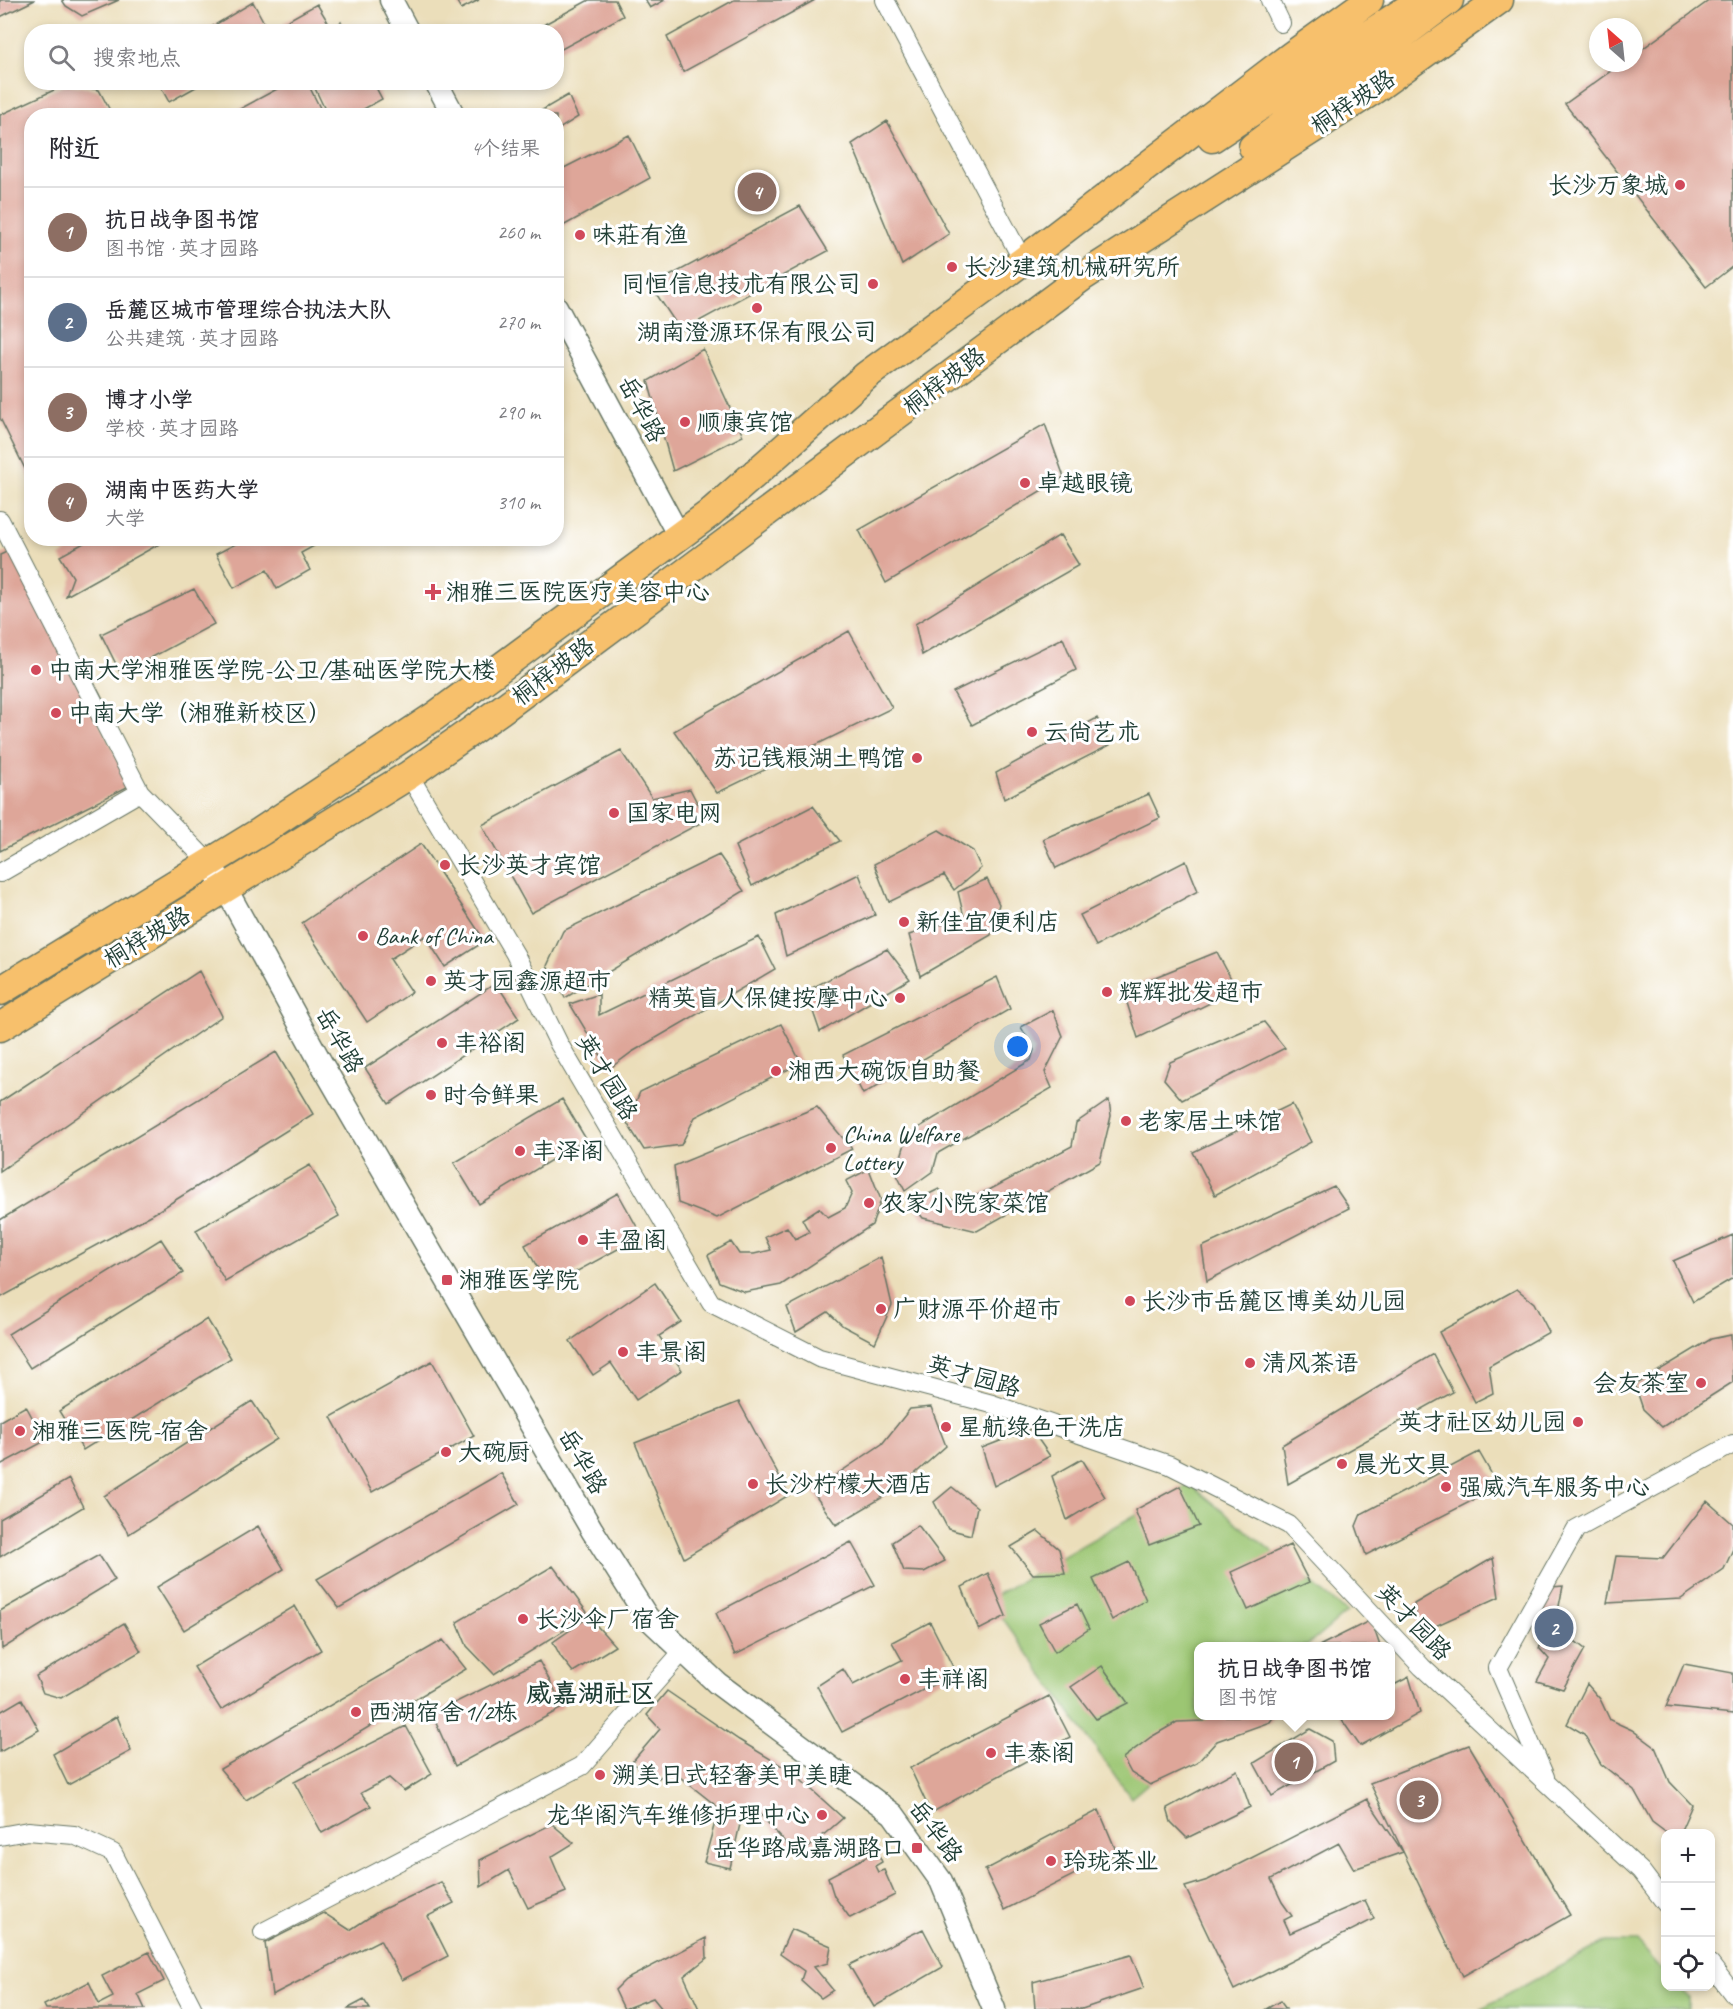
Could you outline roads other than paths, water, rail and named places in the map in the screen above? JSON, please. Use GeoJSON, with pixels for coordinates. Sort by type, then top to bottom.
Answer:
{"type":"FeatureCollection","features":[{"type":"Feature","properties":{"kind":"main road","name":"桐梓坡路"},"geometry":{"type":"LineString","coordinates":[[0,991],[209,863],[362,766],[435,716],[709,514],[867,375],[1023,261],[1291,56],[1369,0]]}},
{"type":"Feature","properties":{"kind":"main road","name":"桐梓坡路"},"geometry":{"type":"LineString","coordinates":[[1023,261],[1421,0]]}},
{"type":"Feature","properties":{"kind":"main road","name":"桐梓坡路"},"geometry":{"type":"LineString","coordinates":[[0,1028],[409,775],[501,711],[1449,0]]}},
{"type":"Feature","properties":{"kind":"main road","name":"桐梓坡路"},"geometry":{"type":"LineString","coordinates":[[1082,277],[1375,89],[1499,0]]}},
{"type":"Feature","properties":{"kind":"street"},"geometry":{"type":"LineString","coordinates":[[392,0],[404,24]]}},
{"type":"Feature","properties":{"kind":"street"},"geometry":{"type":"LineString","coordinates":[[885,0],[1023,261]]}},
{"type":"Feature","properties":{"kind":"street"},"geometry":{"type":"LineString","coordinates":[[1270,0],[1281,23]]}},
{"type":"Feature","properties":{"kind":"street"},"geometry":{"type":"LineString","coordinates":[[440,90],[449,108]]}},
{"type":"Feature","properties":{"kind":"street","name":"岳华路"},"geometry":{"type":"LineString","coordinates":[[564,322],[679,536]]}},
{"type":"Feature","properties":{"kind":"street"},"geometry":{"type":"LineString","coordinates":[[0,520],[140,792],[209,863]]}},
{"type":"Feature","properties":{"kind":"street","name":"英才园路"},"geometry":{"type":"LineString","coordinates":[[409,775],[515,954],[559,1044],[711,1303],[819,1358],[992,1404],[1170,1465],[1289,1525],[1422,1667],[1641,1871],[1661,1898]]}},
{"type":"Feature","properties":{"kind":"street"},"geometry":{"type":"LineString","coordinates":[[0,873],[140,792]]}},
{"type":"Feature","properties":{"kind":"street","name":"岳华路"},"geometry":{"type":"LineString","coordinates":[[209,863],[226,889],[320,1061],[592,1530],[647,1617],[717,1683],[893,1814],[941,1881],[994,2009]]}},
{"type":"Feature","properties":{"kind":"street"},"geometry":{"type":"LineString","coordinates":[[1548,1785],[1498,1668],[1576,1529],[1733,1444]]}},
{"type":"Feature","properties":{"kind":"street"},"geometry":{"type":"LineString","coordinates":[[263,1932],[582,1766],[683,1651]]}},
{"type":"Feature","properties":{"kind":"street"},"geometry":{"type":"LineString","coordinates":[[0,1836],[28,1831],[74,1835],[113,1852],[193,2009]]}},
{"type":"Feature","properties":{"kind":"street"},"geometry":{"type":"LineString","coordinates":[[1715,1971],[1733,1994]]}},
{"type":"Feature","properties":{"kind":"place","name":"长沙万象城"},"geometry":{"type":"Point","coordinates":[1680,185]}},
{"type":"Feature","properties":{"kind":"place","name":"湖南中医药大学"},"geometry":{"type":"Point","coordinates":[757,192]}},
{"type":"Feature","properties":{"kind":"place","name":"味莊有渔"},"geometry":{"type":"Point","coordinates":[580,235]}},
{"type":"Feature","properties":{"kind":"place","name":"长沙建筑机械研究所"},"geometry":{"type":"Point","coordinates":[952,267]}},
{"type":"Feature","properties":{"kind":"place","name":"同恒信息技术有限公司"},"geometry":{"type":"Point","coordinates":[873,284]}},
{"type":"Feature","properties":{"kind":"place","name":"湖南澄源环保有限公司"},"geometry":{"type":"Point","coordinates":[757,308]}},
{"type":"Feature","properties":{"kind":"place","name":"顺康宾馆"},"geometry":{"type":"Point","coordinates":[685,422]}},
{"type":"Feature","properties":{"kind":"place","name":"卓越眼镜"},"geometry":{"type":"Point","coordinates":[1025,483]}},
{"type":"Feature","properties":{"kind":"place","name":"湘雅三医院医疗美容中心"},"geometry":{"type":"Point","coordinates":[433,592]}},
{"type":"Feature","properties":{"kind":"place","name":"中南大学湘雅医学院-公卫/基础医学院大楼"},"geometry":{"type":"Point","coordinates":[36,670]}},
{"type":"Feature","properties":{"kind":"place","name":"中南大学（湘雅新校区）"},"geometry":{"type":"Point","coordinates":[56,713]}},
{"type":"Feature","properties":{"kind":"place","name":"云尚艺术"},"geometry":{"type":"Point","coordinates":[1032,732]}},
{"type":"Feature","properties":{"kind":"place","name":"苏记钱粮湖土鸭馆"},"geometry":{"type":"Point","coordinates":[917,758]}},
{"type":"Feature","properties":{"kind":"place","name":"国家电网"},"geometry":{"type":"Point","coordinates":[614,813]}},
{"type":"Feature","properties":{"kind":"place","name":"长沙英才宾馆"},"geometry":{"type":"Point","coordinates":[445,865]}},
{"type":"Feature","properties":{"kind":"place","name":"新佳宜便利店"},"geometry":{"type":"Point","coordinates":[904,922]}},
{"type":"Feature","properties":{"kind":"place","name":"Bank of China"},"geometry":{"type":"Point","coordinates":[363,936]}},
{"type":"Feature","properties":{"kind":"place","name":"英才园鑫源超市"},"geometry":{"type":"Point","coordinates":[431,981]}},
{"type":"Feature","properties":{"kind":"place","name":"辉辉批发超市"},"geometry":{"type":"Point","coordinates":[1107,992]}},
{"type":"Feature","properties":{"kind":"place","name":"精英盲人保健按摩中心"},"geometry":{"type":"Point","coordinates":[900,998]}},
{"type":"Feature","properties":{"kind":"place","name":"丰裕阁"},"geometry":{"type":"Point","coordinates":[442,1043]}},
{"type":"Feature","properties":{"kind":"place","name":"湘西大碗饭自助餐"},"geometry":{"type":"Point","coordinates":[776,1071]}},
{"type":"Feature","properties":{"kind":"place","name":"时令鲜果"},"geometry":{"type":"Point","coordinates":[431,1095]}},
{"type":"Feature","properties":{"kind":"place","name":"老家居土味馆"},"geometry":{"type":"Point","coordinates":[1126,1121]}},
{"type":"Feature","properties":{"kind":"place","name":"China Welfare Lottery"},"geometry":{"type":"Point","coordinates":[831,1148]}},
{"type":"Feature","properties":{"kind":"place","name":"丰泽阁"},"geometry":{"type":"Point","coordinates":[520,1151]}},
{"type":"Feature","properties":{"kind":"place","name":"农家小院家菜馆"},"geometry":{"type":"Point","coordinates":[869,1203]}},
{"type":"Feature","properties":{"kind":"place","name":"丰盈阁"},"geometry":{"type":"Point","coordinates":[583,1240]}},
{"type":"Feature","properties":{"kind":"place","name":"湘雅医学院"},"geometry":{"type":"Point","coordinates":[447,1280]}},
{"type":"Feature","properties":{"kind":"place","name":"长沙市岳麓区博美幼儿园"},"geometry":{"type":"Point","coordinates":[1130,1301]}},
{"type":"Feature","properties":{"kind":"place","name":"广财源平价超市"},"geometry":{"type":"Point","coordinates":[881,1309]}},
{"type":"Feature","properties":{"kind":"place","name":"丰景阁"},"geometry":{"type":"Point","coordinates":[623,1352]}},
{"type":"Feature","properties":{"kind":"place","name":"清风茶语"},"geometry":{"type":"Point","coordinates":[1250,1363]}},
{"type":"Feature","properties":{"kind":"place","name":"会友茶室"},"geometry":{"type":"Point","coordinates":[1701,1383]}},
{"type":"Feature","properties":{"kind":"place","name":"英才社区幼儿园"},"geometry":{"type":"Point","coordinates":[1578,1422]}},
{"type":"Feature","properties":{"kind":"place","name":"星航绿色干洗店"},"geometry":{"type":"Point","coordinates":[946,1427]}},
{"type":"Feature","properties":{"kind":"place","name":"湘雅三医院-宿舍"},"geometry":{"type":"Point","coordinates":[20,1431]}},
{"type":"Feature","properties":{"kind":"place","name":"大碗厨"},"geometry":{"type":"Point","coordinates":[446,1452]}},
{"type":"Feature","properties":{"kind":"place","name":"晨光文具"},"geometry":{"type":"Point","coordinates":[1342,1464]}},
{"type":"Feature","properties":{"kind":"place","name":"长沙柠檬大酒店"},"geometry":{"type":"Point","coordinates":[753,1484]}},
{"type":"Feature","properties":{"kind":"place","name":"强威汽车服务中心"},"geometry":{"type":"Point","coordinates":[1446,1487]}},
{"type":"Feature","properties":{"kind":"place","name":"长沙伞厂宿舍"},"geometry":{"type":"Point","coordinates":[523,1619]}},
{"type":"Feature","properties":{"kind":"place","name":"岳麓区城市管理综合执法大队"},"geometry":{"type":"Point","coordinates":[1554,1628]}},
{"type":"Feature","properties":{"kind":"place","name":"丰祥阁"},"geometry":{"type":"Point","coordinates":[905,1679]}},
{"type":"Feature","properties":{"kind":"place","name":"西湖宿舍1/2栋"},"geometry":{"type":"Point","coordinates":[356,1712]}},
{"type":"Feature","properties":{"kind":"place","name":"丰泰阁"},"geometry":{"type":"Point","coordinates":[991,1753]}},
{"type":"Feature","properties":{"kind":"place","name":"抗日战争图书馆"},"geometry":{"type":"Point","coordinates":[1294,1762]}},
{"type":"Feature","properties":{"kind":"place","name":"溯美日式轻奢美甲美睫"},"geometry":{"type":"Point","coordinates":[600,1775]}},
{"type":"Feature","properties":{"kind":"place","name":"博才小学"},"geometry":{"type":"Point","coordinates":[1419,1800]}},
{"type":"Feature","properties":{"kind":"place","name":"龙华阁汽车维修护理中心"},"geometry":{"type":"Point","coordinates":[822,1815]}},
{"type":"Feature","properties":{"kind":"place","name":"岳华路咸嘉湖路口"},"geometry":{"type":"Point","coordinates":[917,1848]}},
{"type":"Feature","properties":{"kind":"place","name":"玲珑茶业"},"geometry":{"type":"Point","coordinates":[1051,1861]}},
{"type":"Feature","properties":{"kind":"district","name":"威嘉湖社区"},"geometry":{"type":"Point","coordinates":[591,1693]}}]}
